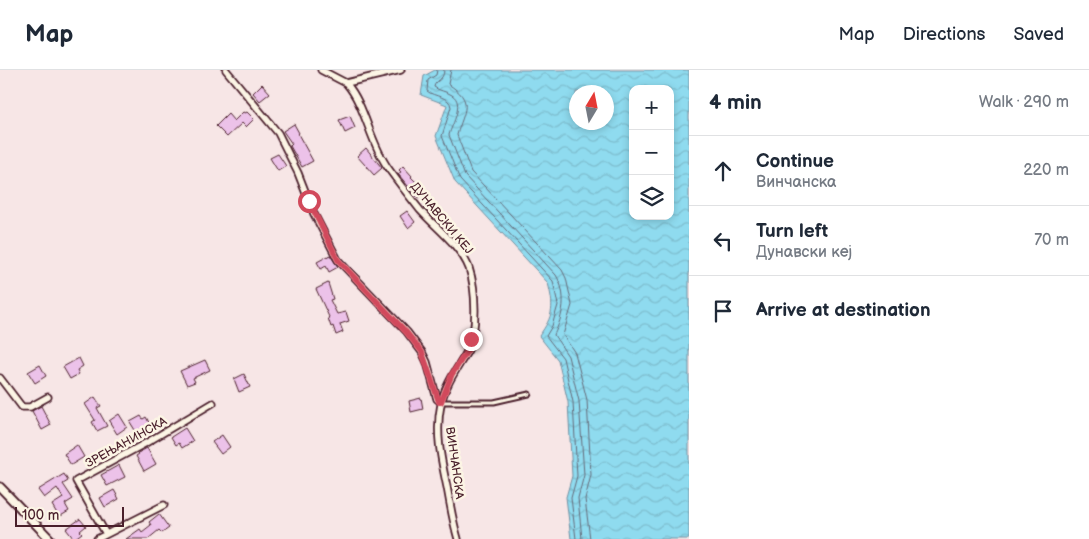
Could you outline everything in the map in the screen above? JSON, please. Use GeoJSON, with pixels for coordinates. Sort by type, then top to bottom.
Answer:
{"type":"FeatureCollection","features":[{"type":"Feature","properties":{"kind":"street","name":"ВИНЧАНСКА"},"geometry":{"type":"LineString","coordinates":[[226,70],[278,133],[298,172],[314,214],[338,260],[406,332],[422,352],[427,362],[437,398],[441,402],[438,430],[439,443],[458,539]]}},
{"type":"Feature","properties":{"kind":"street"},"geometry":{"type":"LineString","coordinates":[[321,70],[346,83],[401,70]]}},
{"type":"Feature","properties":{"kind":"street","name":"ДУНАВСКИ КЕЈ"},"geometry":{"type":"LineString","coordinates":[[346,83],[357,100],[381,158],[420,210],[453,244],[469,269],[474,298],[473,334],[469,348],[452,374],[441,402]]}},
{"type":"Feature","properties":{"kind":"street"},"geometry":{"type":"LineString","coordinates":[[0,378],[20,405],[25,408],[48,397]]}},
{"type":"Feature","properties":{"kind":"street","name":"ЗРЕЊАНИНСКА"},"geometry":{"type":"LineString","coordinates":[[106,534],[76,482],[213,403]]}},
{"type":"Feature","properties":{"kind":"street"},"geometry":{"type":"LineString","coordinates":[[0,487],[50,539]]}},
{"type":"Feature","properties":{"kind":"street"},"geometry":{"type":"LineString","coordinates":[[96,539],[164,505]]}},
{"type":"Feature","properties":{"kind":"lane"},"geometry":{"type":"LineString","coordinates":[[441,402],[494,402],[529,394]]}},
{"type":"Feature","properties":{"kind":"water"},"geometry":{"type":"Polygon","coordinates":[[[435,70],[689,70],[689,539],[571,539],[566,497],[572,476],[568,402],[558,360],[539,336],[548,322],[551,311],[552,305],[548,283],[455,182],[436,136],[447,105],[421,95],[424,76],[435,70]]]}},
{"type":"Feature","properties":{"kind":"building"},"geometry":{"type":"Polygon","coordinates":[[[262,84],[270,93],[260,101],[253,93],[262,84]]]}},
{"type":"Feature","properties":{"kind":"building"},"geometry":{"type":"Polygon","coordinates":[[[243,112],[247,112],[254,119],[246,127],[242,123],[227,137],[216,126],[228,114],[234,121],[243,112]]]}},
{"type":"Feature","properties":{"kind":"building"},"geometry":{"type":"Polygon","coordinates":[[[350,116],[355,128],[345,133],[339,120],[350,116]]]}},
{"type":"Feature","properties":{"kind":"building"},"geometry":{"type":"Polygon","coordinates":[[[294,124],[313,161],[302,167],[290,146],[292,144],[283,131],[294,124]]]}},
{"type":"Feature","properties":{"kind":"building"},"geometry":{"type":"Polygon","coordinates":[[[366,148],[382,168],[374,175],[357,156],[366,148]]]}},
{"type":"Feature","properties":{"kind":"building"},"geometry":{"type":"Polygon","coordinates":[[[278,154],[286,166],[278,171],[270,158],[278,154]]]}},
{"type":"Feature","properties":{"kind":"building"},"geometry":{"type":"Polygon","coordinates":[[[403,166],[425,191],[418,198],[398,174],[403,166]]]}},
{"type":"Feature","properties":{"kind":"building"},"geometry":{"type":"Polygon","coordinates":[[[407,211],[415,222],[408,228],[400,216],[407,211]]]}},
{"type":"Feature","properties":{"kind":"building"},"geometry":{"type":"Polygon","coordinates":[[[330,255],[338,267],[329,272],[326,266],[321,269],[317,262],[330,255]]]}},
{"type":"Feature","properties":{"kind":"building"},"geometry":{"type":"Polygon","coordinates":[[[328,283],[333,299],[330,300],[337,314],[346,312],[349,321],[340,324],[343,332],[336,335],[316,289],[328,283]]]}},
{"type":"Feature","properties":{"kind":"building"},"geometry":{"type":"Polygon","coordinates":[[[79,358],[83,366],[77,370],[79,374],[70,379],[63,367],[79,358]]]}},
{"type":"Feature","properties":{"kind":"building"},"geometry":{"type":"Polygon","coordinates":[[[205,360],[210,370],[193,378],[195,382],[187,385],[180,371],[205,360]]]}},
{"type":"Feature","properties":{"kind":"building"},"geometry":{"type":"Polygon","coordinates":[[[40,365],[46,376],[35,383],[28,372],[40,365]]]}},
{"type":"Feature","properties":{"kind":"building"},"geometry":{"type":"Polygon","coordinates":[[[244,374],[250,387],[239,392],[234,379],[244,374]]]}},
{"type":"Feature","properties":{"kind":"building"},"geometry":{"type":"Polygon","coordinates":[[[95,397],[101,406],[97,408],[107,426],[97,431],[92,422],[95,420],[85,404],[95,397]]]}},
{"type":"Feature","properties":{"kind":"building"},"geometry":{"type":"Polygon","coordinates":[[[421,398],[423,409],[411,412],[409,401],[421,398]]]}},
{"type":"Feature","properties":{"kind":"building"},"geometry":{"type":"Polygon","coordinates":[[[41,406],[51,425],[42,430],[32,411],[41,406]]]}},
{"type":"Feature","properties":{"kind":"building"},"geometry":{"type":"Polygon","coordinates":[[[119,414],[127,427],[117,434],[109,421],[119,414]]]}},
{"type":"Feature","properties":{"kind":"building"},"geometry":{"type":"Polygon","coordinates":[[[141,416],[143,419],[146,417],[152,428],[138,435],[130,422],[141,416]]]}},
{"type":"Feature","properties":{"kind":"building"},"geometry":{"type":"Polygon","coordinates":[[[185,428],[193,441],[182,448],[179,443],[176,445],[171,437],[185,428]]]}},
{"type":"Feature","properties":{"kind":"building"},"geometry":{"type":"Polygon","coordinates":[[[222,435],[230,447],[221,454],[212,442],[222,435]]]}},
{"type":"Feature","properties":{"kind":"building"},"geometry":{"type":"Polygon","coordinates":[[[77,445],[84,457],[71,465],[64,454],[77,445]]]}},
{"type":"Feature","properties":{"kind":"building"},"geometry":{"type":"Polygon","coordinates":[[[147,448],[156,464],[144,471],[136,456],[147,448]]]}},
{"type":"Feature","properties":{"kind":"building"},"geometry":{"type":"Polygon","coordinates":[[[119,465],[125,477],[107,486],[101,475],[119,465]]]}},
{"type":"Feature","properties":{"kind":"building"},"geometry":{"type":"Polygon","coordinates":[[[64,474],[68,481],[63,484],[73,499],[65,504],[69,511],[59,517],[52,505],[63,498],[57,488],[44,498],[38,490],[64,474]]]}},
{"type":"Feature","properties":{"kind":"building"},"geometry":{"type":"Polygon","coordinates":[[[114,490],[119,499],[105,507],[100,498],[114,490]]]}},
{"type":"Feature","properties":{"kind":"building"},"geometry":{"type":"Polygon","coordinates":[[[159,514],[169,528],[162,533],[159,530],[148,539],[126,539],[140,529],[142,532],[151,525],[149,522],[159,514]]]}},
{"type":"Feature","properties":{"kind":"building"},"geometry":{"type":"Polygon","coordinates":[[[80,519],[86,526],[80,531],[82,533],[74,539],[66,529],[80,519]]]}},
{"type":"Feature","properties":{"kind":"route"},"geometry":{"type":"LineString","coordinates":[[309,201],[338,260],[395,319],[422,352],[427,362],[439,402],[441,402],[452,374],[469,348],[471,339]]}}]}
